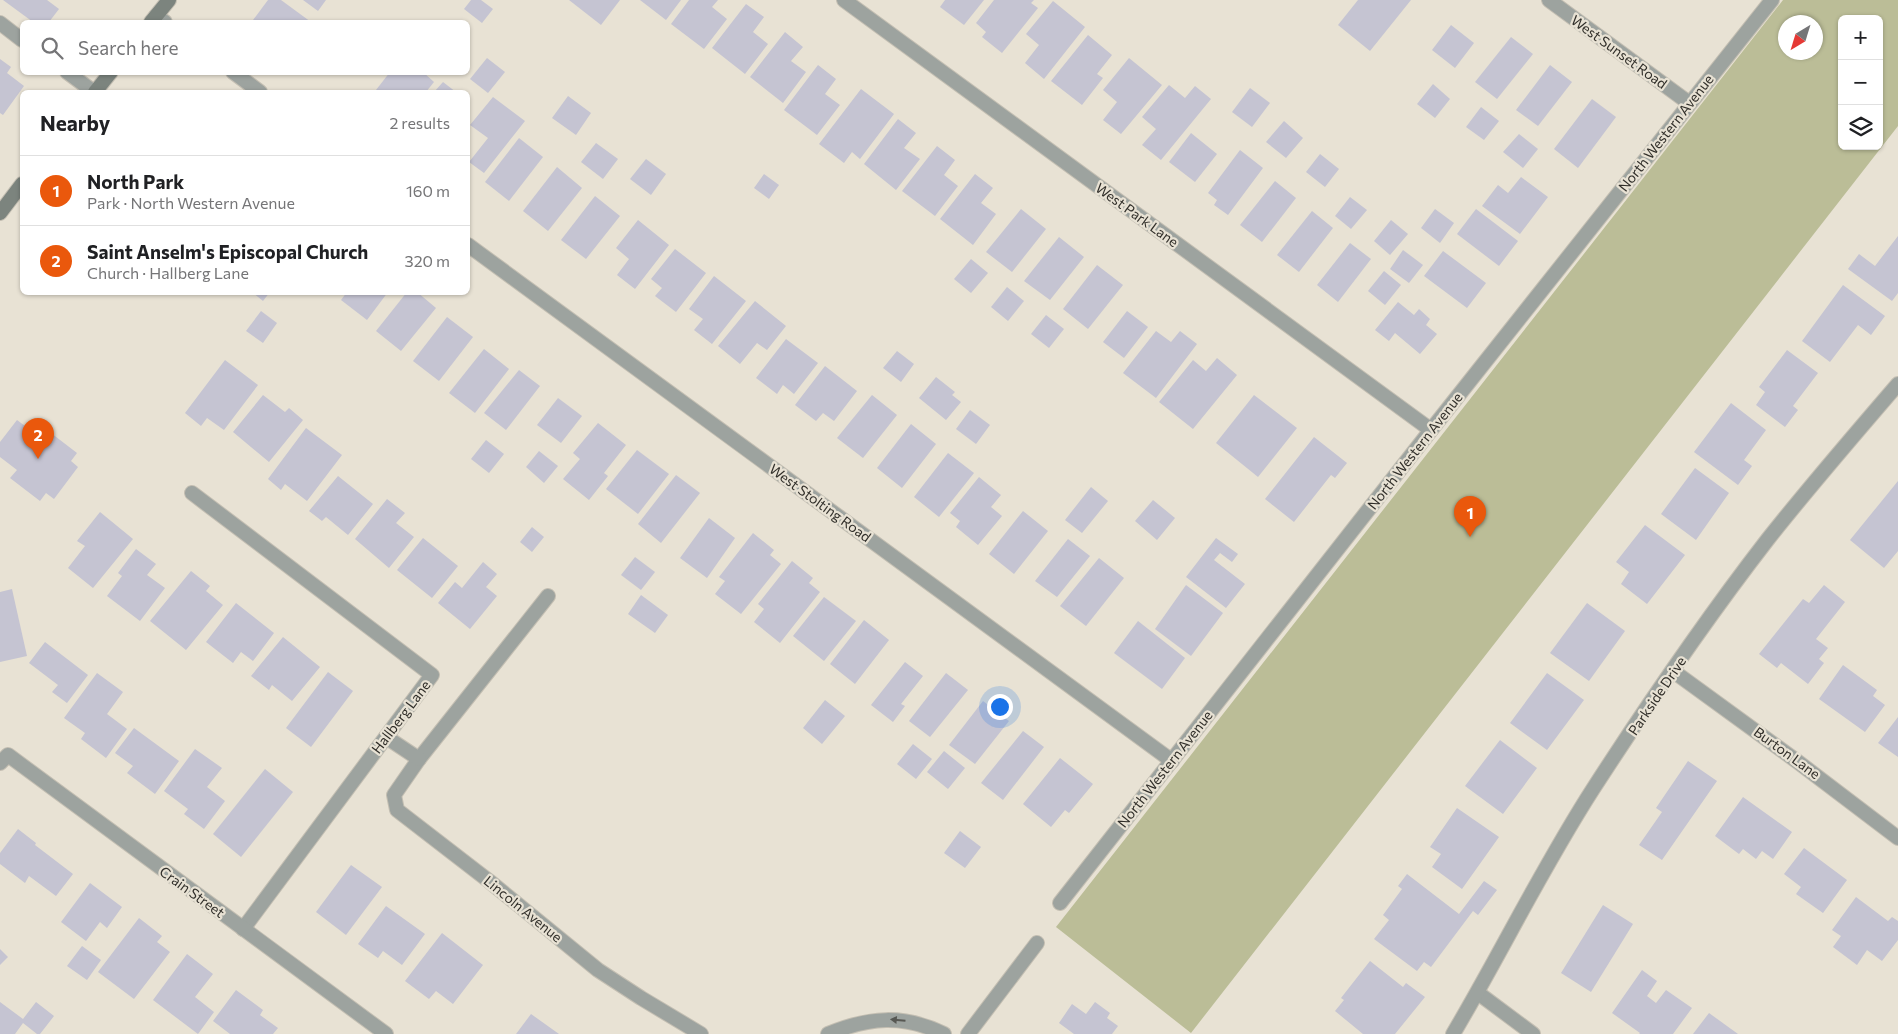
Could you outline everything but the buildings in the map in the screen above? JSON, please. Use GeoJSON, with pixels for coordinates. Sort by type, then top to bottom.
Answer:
{"type":"FeatureCollection","features":[{"type":"Feature","properties":{"kind":"main road"},"geometry":{"type":"LineString","coordinates":[[157,20],[169,0]]}},
{"type":"Feature","properties":{"kind":"main road"},"geometry":{"type":"LineString","coordinates":[[97,90],[109,75]]}},
{"type":"Feature","properties":{"kind":"main road"},"geometry":{"type":"LineString","coordinates":[[0,213],[20,187]]}},
{"type":"Feature","properties":{"kind":"street","name":"West Park Lane"},"geometry":{"type":"LineString","coordinates":[[844,0],[1431,430]]}},
{"type":"Feature","properties":{"kind":"street","name":"West Sunset Road"},"geometry":{"type":"LineString","coordinates":[[1549,0],[1689,103]]}},
{"type":"Feature","properties":{"kind":"street","name":"North Western Avenue"},"geometry":{"type":"LineString","coordinates":[[1060,903],[1431,430],[1772,0]]}},
{"type":"Feature","properties":{"kind":"street"},"geometry":{"type":"LineString","coordinates":[[0,23],[20,38]]}},
{"type":"Feature","properties":{"kind":"street"},"geometry":{"type":"LineString","coordinates":[[71,75],[92,90]]}},
{"type":"Feature","properties":{"kind":"street"},"geometry":{"type":"LineString","coordinates":[[237,75],[257,90]]}},
{"type":"Feature","properties":{"kind":"street","name":"West Stolting Road"},"geometry":{"type":"LineString","coordinates":[[470,246],[1172,761]]}},
{"type":"Feature","properties":{"kind":"street","name":"Parkside Drive"},"geometry":{"type":"LineString","coordinates":[[1453,1034],[1478,993],[1529,898],[1592,791],[1673,671],[1728,592],[1768,539],[1822,472],[1898,384]]}},
{"type":"Feature","properties":{"kind":"street","name":"Hallberg Lane"},"geometry":{"type":"LineString","coordinates":[[192,492],[432,675],[243,929]]}},
{"type":"Feature","properties":{"kind":"street","name":"Lincoln Avenue"},"geometry":{"type":"LineString","coordinates":[[548,596],[419,759],[394,795],[397,810],[489,881],[598,970],[701,1034]]}},
{"type":"Feature","properties":{"kind":"street","name":"Burton Lane"},"geometry":{"type":"LineString","coordinates":[[1673,671],[1898,838]]}},
{"type":"Feature","properties":{"kind":"street"},"geometry":{"type":"LineString","coordinates":[[386,737],[419,759]]}},
{"type":"Feature","properties":{"kind":"street","name":"Crain Street"},"geometry":{"type":"LineString","coordinates":[[0,763],[8,755],[386,1034]]}},
{"type":"Feature","properties":{"kind":"street"},"geometry":{"type":"LineString","coordinates":[[968,1034],[1037,943]]}},
{"type":"Feature","properties":{"kind":"street"},"geometry":{"type":"LineString","coordinates":[[1478,993],[1532,1034]]}},
{"type":"Feature","properties":{"kind":"street"},"geometry":{"type":"LineString","coordinates":[[828,1034],[851,1025],[885,1019],[912,1021],[944,1034]]}},
{"type":"Feature","properties":{"kind":"green space"},"geometry":{"type":"Polygon","coordinates":[[[1783,0],[1898,0],[1898,126],[1883,145],[1883,15],[1838,15],[1838,150],[1879,150],[1191,1033],[1056,927],[1783,0]]]}},
{"type":"Feature","properties":{"kind":"place","name":"Saint Anselm's Episcopal Church"},"geometry":{"type":"Point","coordinates":[38,459]}},
{"type":"Feature","properties":{"kind":"place","name":"North Park"},"geometry":{"type":"Point","coordinates":[1470,537]}}]}
